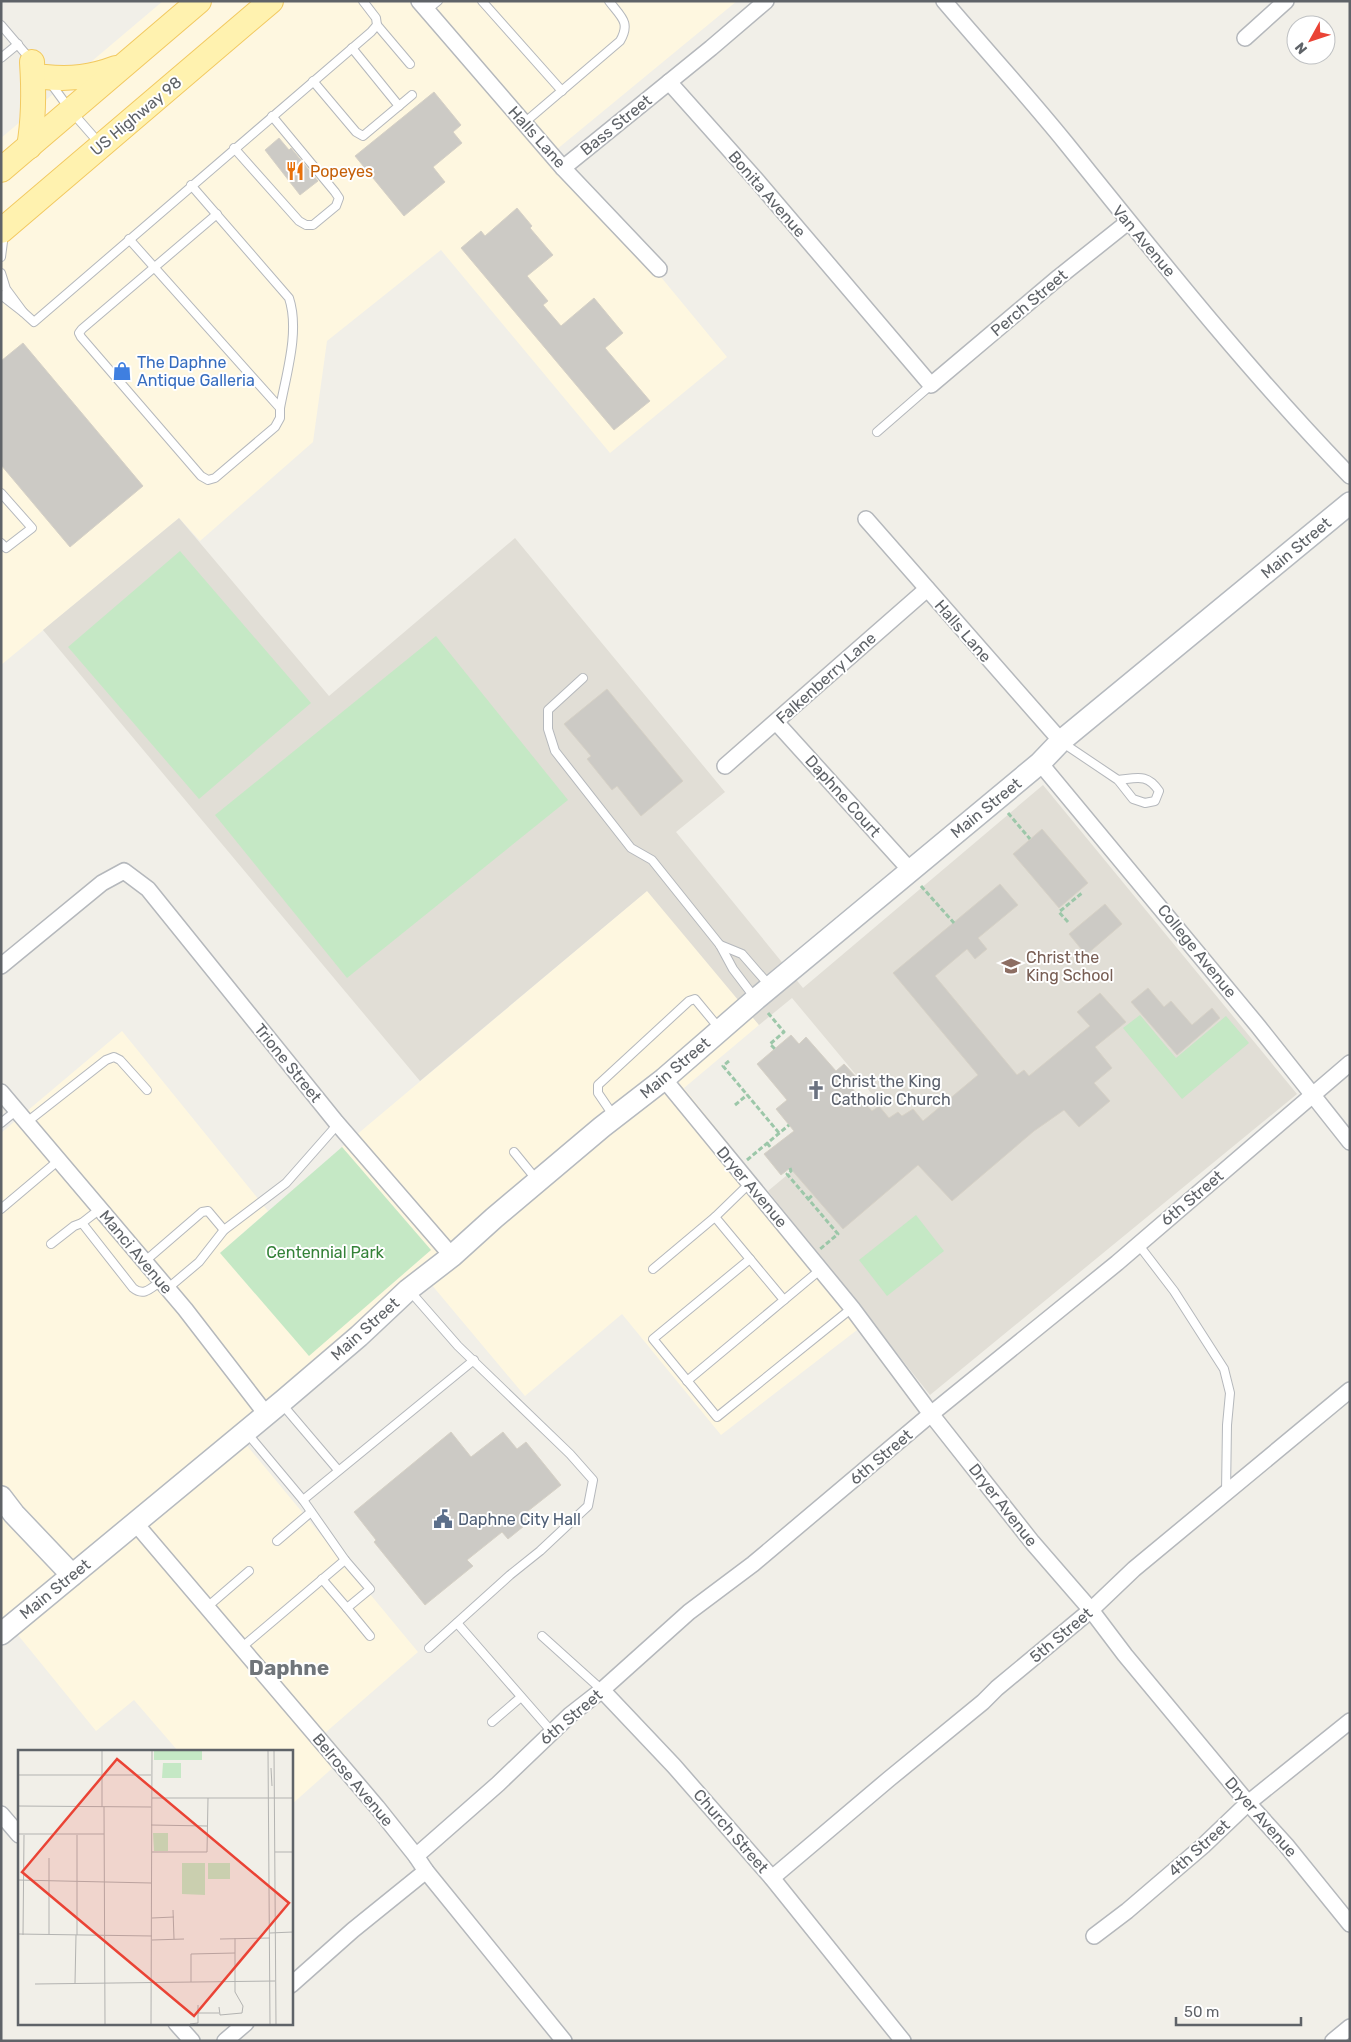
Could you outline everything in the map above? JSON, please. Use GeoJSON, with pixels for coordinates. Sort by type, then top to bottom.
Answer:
{"type":"FeatureCollection","features":[{"type":"Feature","properties":{"kind":"main road"},"geometry":{"type":"LineString","coordinates":[[1,170],[199,1]]}},
{"type":"Feature","properties":{"kind":"main road","name":"US Highway 98"},"geometry":{"type":"LineString","coordinates":[[3,229],[271,1]]}},
{"type":"Feature","properties":{"kind":"main road"},"geometry":{"type":"LineString","coordinates":[[32,61],[65,80],[98,75],[127,64]]}},
{"type":"Feature","properties":{"kind":"main road"},"geometry":{"type":"LineString","coordinates":[[29,147],[34,114],[32,61]]}},
{"type":"Feature","properties":{"kind":"main road","name":"Main Street"},"geometry":{"type":"LineString","coordinates":[[1,1634],[136,1524],[183,1481],[359,1336],[408,1290],[452,1256],[615,1117],[664,1079],[763,993],[915,878],[1040,763],[1061,741],[1350,503]]}},
{"type":"Feature","properties":{"kind":"main road"},"geometry":{"type":"LineString","coordinates":[[1,1497],[14,1514],[72,1575]]}},
{"type":"Feature","properties":{"kind":"street"},"geometry":{"type":"LineString","coordinates":[[669,82],[766,1]]}},
{"type":"Feature","properties":{"kind":"street","name":"Van Avenue"},"geometry":{"type":"LineString","coordinates":[[944,1],[1064,141],[1128,222],[1308,434],[1350,476]]}},
{"type":"Feature","properties":{"kind":"street"},"geometry":{"type":"LineString","coordinates":[[1245,38],[1286,1]]}},
{"type":"Feature","properties":{"kind":"street","name":"Halls Lane"},"geometry":{"type":"LineString","coordinates":[[428,4],[524,123],[563,168],[659,269]]}},
{"type":"Feature","properties":{"kind":"street","name":"Bass Street"},"geometry":{"type":"LineString","coordinates":[[563,168],[669,82]]}},
{"type":"Feature","properties":{"kind":"street","name":"Bonita Avenue"},"geometry":{"type":"LineString","coordinates":[[669,82],[931,384]]}},
{"type":"Feature","properties":{"kind":"street","name":"Perch Street"},"geometry":{"type":"LineString","coordinates":[[931,384],[1128,222]]}},
{"type":"Feature","properties":{"kind":"street","name":"Halls Lane"},"geometry":{"type":"LineString","coordinates":[[866,519],[1061,741]]}},
{"type":"Feature","properties":{"kind":"street","name":"Falkenberry Lane"},"geometry":{"type":"LineString","coordinates":[[725,766],[927,588]]}},
{"type":"Feature","properties":{"kind":"street","name":"Daphne Court"},"geometry":{"type":"LineString","coordinates":[[776,722],[915,878]]}},
{"type":"Feature","properties":{"kind":"street","name":"College Avenue"},"geometry":{"type":"LineString","coordinates":[[1040,763],[1246,1011],[1350,1142]]}},
{"type":"Feature","properties":{"kind":"street","name":"Trione Street"},"geometry":{"type":"LineString","coordinates":[[1,966],[102,883],[124,871],[148,889],[338,1124],[452,1256]]}},
{"type":"Feature","properties":{"kind":"street","name":"6th Street"},"geometry":{"type":"LineString","coordinates":[[416,1856],[498,1784],[552,1732],[690,1612],[754,1564],[931,1414],[1025,1339],[1350,1063]]}},
{"type":"Feature","properties":{"kind":"street","name":"Dryer Avenue"},"geometry":{"type":"LineString","coordinates":[[664,1079],[852,1308],[931,1414],[1032,1542],[1091,1610],[1131,1662],[1248,1803],[1286,1845],[1350,1924]]}},
{"type":"Feature","properties":{"kind":"street","name":"Manci Avenue"},"geometry":{"type":"LineString","coordinates":[[1,1092],[144,1262],[273,1408]]}},
{"type":"Feature","properties":{"kind":"street","name":"5th Street"},"geometry":{"type":"LineString","coordinates":[[772,1878],[1091,1610],[1134,1570],[1226,1492],[1350,1390]]}},
{"type":"Feature","properties":{"kind":"street","name":"Belrose Avenue"},"geometry":{"type":"LineString","coordinates":[[136,1524],[416,1856],[426,1871],[564,2041]]}},
{"type":"Feature","properties":{"kind":"street","name":"Church Street"},"geometry":{"type":"LineString","coordinates":[[602,1690],[674,1766],[772,1878],[903,2041]]}},
{"type":"Feature","properties":{"kind":"street","name":"4th Street"},"geometry":{"type":"LineString","coordinates":[[1094,1936],[1127,1911],[1203,1846],[1248,1803],[1350,1721]]}},
{"type":"Feature","properties":{"kind":"street"},"geometry":{"type":"LineString","coordinates":[[1,1814],[18,1834]]}},
{"type":"Feature","properties":{"kind":"street"},"geometry":{"type":"LineString","coordinates":[[292,1985],[353,1930],[426,1871]]}},
{"type":"Feature","properties":{"kind":"street"},"geometry":{"type":"LineString","coordinates":[[177,2024],[192,2041]]}},
{"type":"Feature","properties":{"kind":"street"},"geometry":{"type":"LineString","coordinates":[[225,2041],[245,2024]]}},
{"type":"Feature","properties":{"kind":"street"},"geometry":{"type":"LineString","coordinates":[[1333,2041],[1350,2027]]}},
{"type":"Feature","properties":{"kind":"lane"},"geometry":{"type":"LineString","coordinates":[[362,1],[376,18],[377,25],[410,64]]}},
{"type":"Feature","properties":{"kind":"lane"},"geometry":{"type":"LineString","coordinates":[[482,1],[562,91]]}},
{"type":"Feature","properties":{"kind":"lane"},"geometry":{"type":"LineString","coordinates":[[524,123],[620,41],[626,31],[625,22],[609,1]]}},
{"type":"Feature","properties":{"kind":"lane"},"geometry":{"type":"LineString","coordinates":[[1,25],[71,111],[102,145]]}},
{"type":"Feature","properties":{"kind":"lane"},"geometry":{"type":"LineString","coordinates":[[1,295],[34,322],[377,25]]}},
{"type":"Feature","properties":{"kind":"lane"},"geometry":{"type":"LineString","coordinates":[[352,48],[399,106]]}},
{"type":"Feature","properties":{"kind":"lane"},"geometry":{"type":"LineString","coordinates":[[1,58],[32,61]]}},
{"type":"Feature","properties":{"kind":"lane"},"geometry":{"type":"LineString","coordinates":[[313,81],[360,135],[363,136],[412,95]]}},
{"type":"Feature","properties":{"kind":"lane"},"geometry":{"type":"LineString","coordinates":[[234,148],[299,221],[306,225],[313,225],[336,206],[339,198],[335,192],[272,116]]}},
{"type":"Feature","properties":{"kind":"lane"},"geometry":{"type":"LineString","coordinates":[[192,185],[281,288],[289,298],[294,326],[280,408],[280,418],[275,427],[215,478],[208,480],[201,476],[79,333],[217,214]]}},
{"type":"Feature","properties":{"kind":"lane"},"geometry":{"type":"LineString","coordinates":[[1,257],[3,229]]}},
{"type":"Feature","properties":{"kind":"lane"},"geometry":{"type":"LineString","coordinates":[[129,239],[280,408]]}},
{"type":"Feature","properties":{"kind":"lane"},"geometry":{"type":"LineString","coordinates":[[1,274],[6,289],[23,312]]}},
{"type":"Feature","properties":{"kind":"lane"},"geometry":{"type":"LineString","coordinates":[[877,432],[931,384]]}},
{"type":"Feature","properties":{"kind":"lane"},"geometry":{"type":"LineString","coordinates":[[1,493],[32,528],[6,548],[1,543]]}},
{"type":"Feature","properties":{"kind":"lane"},"geometry":{"type":"LineString","coordinates":[[583,678],[548,710],[548,729],[556,751],[631,848],[652,860],[720,945],[733,969],[763,993]]}},
{"type":"Feature","properties":{"kind":"lane"},"geometry":{"type":"LineString","coordinates":[[1061,741],[1118,780],[1133,799],[1145,804],[1155,802],[1159,791],[1153,782],[1143,777],[1118,780]]}},
{"type":"Feature","properties":{"kind":"lane"},"geometry":{"type":"LineString","coordinates":[[720,945],[742,954],[763,993]]}},
{"type":"Feature","properties":{"kind":"lane"},"geometry":{"type":"LineString","coordinates":[[615,1117],[598,1093],[598,1085],[689,1001],[695,999],[720,1029]]}},
{"type":"Feature","properties":{"kind":"lane"},"geometry":{"type":"LineString","coordinates":[[27,1122],[99,1065],[114,1057],[120,1060],[147,1090]]}},
{"type":"Feature","properties":{"kind":"lane"},"geometry":{"type":"LineString","coordinates":[[1,1123],[17,1110]]}},
{"type":"Feature","properties":{"kind":"lane"},"geometry":{"type":"LineString","coordinates":[[82,1223],[133,1288],[139,1293],[144,1293],[164,1285],[199,1262],[224,1230],[286,1183],[338,1124]]}},
{"type":"Feature","properties":{"kind":"lane"},"geometry":{"type":"LineString","coordinates":[[514,1152],[538,1181]]}},
{"type":"Feature","properties":{"kind":"lane"},"geometry":{"type":"LineString","coordinates":[[1,1209],[59,1160]]}},
{"type":"Feature","properties":{"kind":"lane"},"geometry":{"type":"LineString","coordinates":[[652,1269],[714,1217],[750,1183]]}},
{"type":"Feature","properties":{"kind":"lane"},"geometry":{"type":"LineString","coordinates":[[52,1244],[74,1226],[82,1223],[100,1209]]}},
{"type":"Feature","properties":{"kind":"lane"},"geometry":{"type":"LineString","coordinates":[[144,1262],[202,1212],[208,1211],[224,1230]]}},
{"type":"Feature","properties":{"kind":"lane"},"geometry":{"type":"LineString","coordinates":[[714,1217],[784,1300]]}},
{"type":"Feature","properties":{"kind":"lane"},"geometry":{"type":"LineString","coordinates":[[1138,1244],[1174,1291],[1224,1369],[1230,1393],[1227,1425],[1226,1492]]}},
{"type":"Feature","properties":{"kind":"lane"},"geometry":{"type":"LineString","coordinates":[[750,1259],[653,1339],[717,1417],[852,1308]]}},
{"type":"Feature","properties":{"kind":"lane"},"geometry":{"type":"LineString","coordinates":[[687,1380],[820,1270]]}},
{"type":"Feature","properties":{"kind":"lane"},"geometry":{"type":"LineString","coordinates":[[408,1290],[474,1360],[570,1454],[593,1480],[588,1506],[540,1551],[428,1648]]}},
{"type":"Feature","properties":{"kind":"lane"},"geometry":{"type":"LineString","coordinates":[[302,1500],[474,1360]]}},
{"type":"Feature","properties":{"kind":"lane"},"geometry":{"type":"LineString","coordinates":[[273,1408],[338,1470]]}},
{"type":"Feature","properties":{"kind":"lane"},"geometry":{"type":"LineString","coordinates":[[245,1431],[302,1500],[345,1560],[370,1589],[347,1608]]}},
{"type":"Feature","properties":{"kind":"lane"},"geometry":{"type":"LineString","coordinates":[[277,1541],[311,1512]]}},
{"type":"Feature","properties":{"kind":"lane"},"geometry":{"type":"LineString","coordinates":[[241,1648],[345,1560]]}},
{"type":"Feature","properties":{"kind":"lane"},"geometry":{"type":"LineString","coordinates":[[206,1608],[249,1571]]}},
{"type":"Feature","properties":{"kind":"lane"},"geometry":{"type":"LineString","coordinates":[[322,1579],[370,1636]]}},
{"type":"Feature","properties":{"kind":"lane"},"geometry":{"type":"LineString","coordinates":[[456,1623],[552,1732]]}},
{"type":"Feature","properties":{"kind":"lane","name":"Church Street"},"geometry":{"type":"LineString","coordinates":[[542,1636],[602,1690]]}},
{"type":"Feature","properties":{"kind":"lane"},"geometry":{"type":"LineString","coordinates":[[492,1722],[522,1697]]}},
{"type":"Feature","properties":{"kind":"path"},"geometry":{"type":"LineString","coordinates":[[1007,812],[1030,839]]}},
{"type":"Feature","properties":{"kind":"path"},"geometry":{"type":"LineString","coordinates":[[915,878],[954,923]]}},
{"type":"Feature","properties":{"kind":"path"},"geometry":{"type":"LineString","coordinates":[[1068,922],[1059,912],[1082,893]]}},
{"type":"Feature","properties":{"kind":"path"},"geometry":{"type":"LineString","coordinates":[[763,993],[784,1032],[770,1044],[775,1049]]}},
{"type":"Feature","properties":{"kind":"path"},"geometry":{"type":"LineString","coordinates":[[729,1061],[723,1066],[779,1133]]}},
{"type":"Feature","properties":{"kind":"path"},"geometry":{"type":"LineString","coordinates":[[735,1105],[747,1095]]}},
{"type":"Feature","properties":{"kind":"path"},"geometry":{"type":"LineString","coordinates":[[749,1158],[789,1125]]}},
{"type":"Feature","properties":{"kind":"path"},"geometry":{"type":"LineString","coordinates":[[767,1143],[771,1148]]}},
{"type":"Feature","properties":{"kind":"path"},"geometry":{"type":"LineString","coordinates":[[790,1168],[792,1171],[787,1174],[838,1234],[810,1257]]}},
{"type":"Feature","properties":{"kind":"path"},"geometry":{"type":"LineString","coordinates":[[808,1199],[813,1195]]}},
{"type":"Feature","properties":{"kind":"shaded area"},"geometry":{"type":"Polygon","coordinates":[[[163,1],[737,1],[556,150],[727,357],[610,453],[441,250],[327,341],[313,442],[200,541],[179,518],[1,665],[1,138],[163,1]]]}},
{"type":"Feature","properties":{"kind":"shaded area","name":"Christ the King School"},"geometry":{"type":"Polygon","coordinates":[[[179,518],[329,696],[515,538],[725,792],[676,832],[803,988],[1043,785],[1297,1094],[930,1395],[768,1191],[877,1100],[792,998],[759,1025],[647,891],[420,1081],[43,630],[179,518]]]}},
{"type":"Feature","properties":{"kind":"shaded area"},"geometry":{"type":"Polygon","coordinates":[[[648,890],[759,1025],[684,1088],[870,1320],[721,1435],[622,1314],[525,1396],[431,1284],[244,1442],[418,1652],[325,1733],[346,1756],[292,1804],[292,1750],[177,1750],[134,1700],[96,1731],[5,1619],[1,1622],[1,1133],[122,1031],[268,1211],[220,1253],[431,1250],[342,1147],[648,890]]]}},
{"type":"Feature","properties":{"kind":"green space"},"geometry":{"type":"Polygon","coordinates":[[[180,551],[311,703],[199,799],[68,647],[180,551]]]}},
{"type":"Feature","properties":{"kind":"green space"},"geometry":{"type":"Polygon","coordinates":[[[436,636],[568,800],[347,978],[215,815],[436,636]]]}},
{"type":"Feature","properties":{"kind":"green space"},"geometry":{"type":"Polygon","coordinates":[[[1140,1015],[1176,1058],[1226,1016],[1249,1043],[1182,1099],[1123,1028],[1140,1015]]]}},
{"type":"Feature","properties":{"kind":"green space","name":"Centennial Park"},"geometry":{"type":"Polygon","coordinates":[[[342,1147],[431,1250],[309,1356],[220,1253],[342,1147]]]}},
{"type":"Feature","properties":{"kind":"green space"},"geometry":{"type":"Polygon","coordinates":[[[916,1215],[944,1251],[887,1296],[859,1260],[916,1215]]]}},
{"type":"Feature","properties":{"kind":"building"},"geometry":{"type":"Polygon","coordinates":[[[434,92],[461,125],[453,132],[462,143],[433,167],[445,182],[404,216],[355,156],[434,92]]]}},
{"type":"Feature","properties":{"kind":"building","name":"Popeyes"},"geometry":{"type":"Polygon","coordinates":[[[279,138],[289,150],[291,148],[318,181],[300,195],[265,150],[279,138]]]}},
{"type":"Feature","properties":{"kind":"building"},"geometry":{"type":"Polygon","coordinates":[[[517,208],[532,226],[530,228],[553,255],[527,276],[548,301],[543,305],[561,326],[594,298],[623,333],[605,348],[650,401],[614,430],[461,248],[481,231],[485,236],[517,208]]]}},
{"type":"Feature","properties":{"kind":"building"},"geometry":{"type":"Polygon","coordinates":[[[23,343],[143,486],[70,547],[1,465],[1,361],[23,343]]]}},
{"type":"Feature","properties":{"kind":"building"},"geometry":{"type":"Polygon","coordinates":[[[607,689],[683,781],[641,816],[617,786],[612,790],[587,759],[591,756],[564,724],[607,689]]]}},
{"type":"Feature","properties":{"kind":"building"},"geometry":{"type":"Polygon","coordinates":[[[1042,829],[1088,883],[1059,908],[1013,854],[1042,829]]]}},
{"type":"Feature","properties":{"kind":"building"},"geometry":{"type":"Polygon","coordinates":[[[1000,884],[1018,905],[978,938],[987,949],[975,959],[967,949],[935,976],[1017,1075],[1024,1070],[1029,1076],[1090,1026],[1077,1012],[1100,993],[1126,1022],[1095,1047],[1112,1068],[1094,1083],[1110,1101],[1079,1127],[1064,1110],[1034,1131],[952,1201],[918,1165],[843,1229],[790,1168],[781,1175],[764,1154],[794,1131],[776,1109],[787,1100],[757,1064],[791,1035],[799,1044],[806,1037],[836,1071],[844,1064],[858,1079],[850,1086],[872,1111],[879,1106],[889,1118],[898,1112],[902,1116],[913,1109],[923,1121],[978,1075],[893,973],[1000,884]]]}},
{"type":"Feature","properties":{"kind":"building"},"geometry":{"type":"Polygon","coordinates":[[[1105,904],[1122,924],[1086,955],[1069,934],[1105,904]]]}},
{"type":"Feature","properties":{"kind":"building"},"geometry":{"type":"Polygon","coordinates":[[[1148,988],[1164,1007],[1171,1001],[1192,1025],[1212,1008],[1220,1018],[1177,1055],[1131,1002],[1148,988]]]}},
{"type":"Feature","properties":{"kind":"building","name":"Daphne City Hall"},"geometry":{"type":"Polygon","coordinates":[[[451,1432],[471,1457],[503,1432],[517,1449],[526,1442],[561,1485],[523,1515],[529,1522],[508,1539],[502,1532],[467,1560],[473,1566],[425,1605],[374,1542],[376,1540],[354,1512],[451,1432]]]}},
{"type":"Feature","properties":{"kind":"place","name":"Popeyes"},"geometry":{"type":"Point","coordinates":[295,171]}},
{"type":"Feature","properties":{"kind":"place","name":"The Daphne Antique Galleria"},"geometry":{"type":"Point","coordinates":[122,371]}},
{"type":"Feature","properties":{"kind":"place","name":"Christ the King School"},"geometry":{"type":"Point","coordinates":[1011,966]}},
{"type":"Feature","properties":{"kind":"place","name":"Christ the King Catholic Church"},"geometry":{"type":"Point","coordinates":[816,1090]}},
{"type":"Feature","properties":{"kind":"place","name":"Daphne City Hall"},"geometry":{"type":"Point","coordinates":[443,1519]}},
{"type":"Feature","properties":{"kind":"district","name":"Daphne"},"geometry":{"type":"Point","coordinates":[289,1667]}}]}
